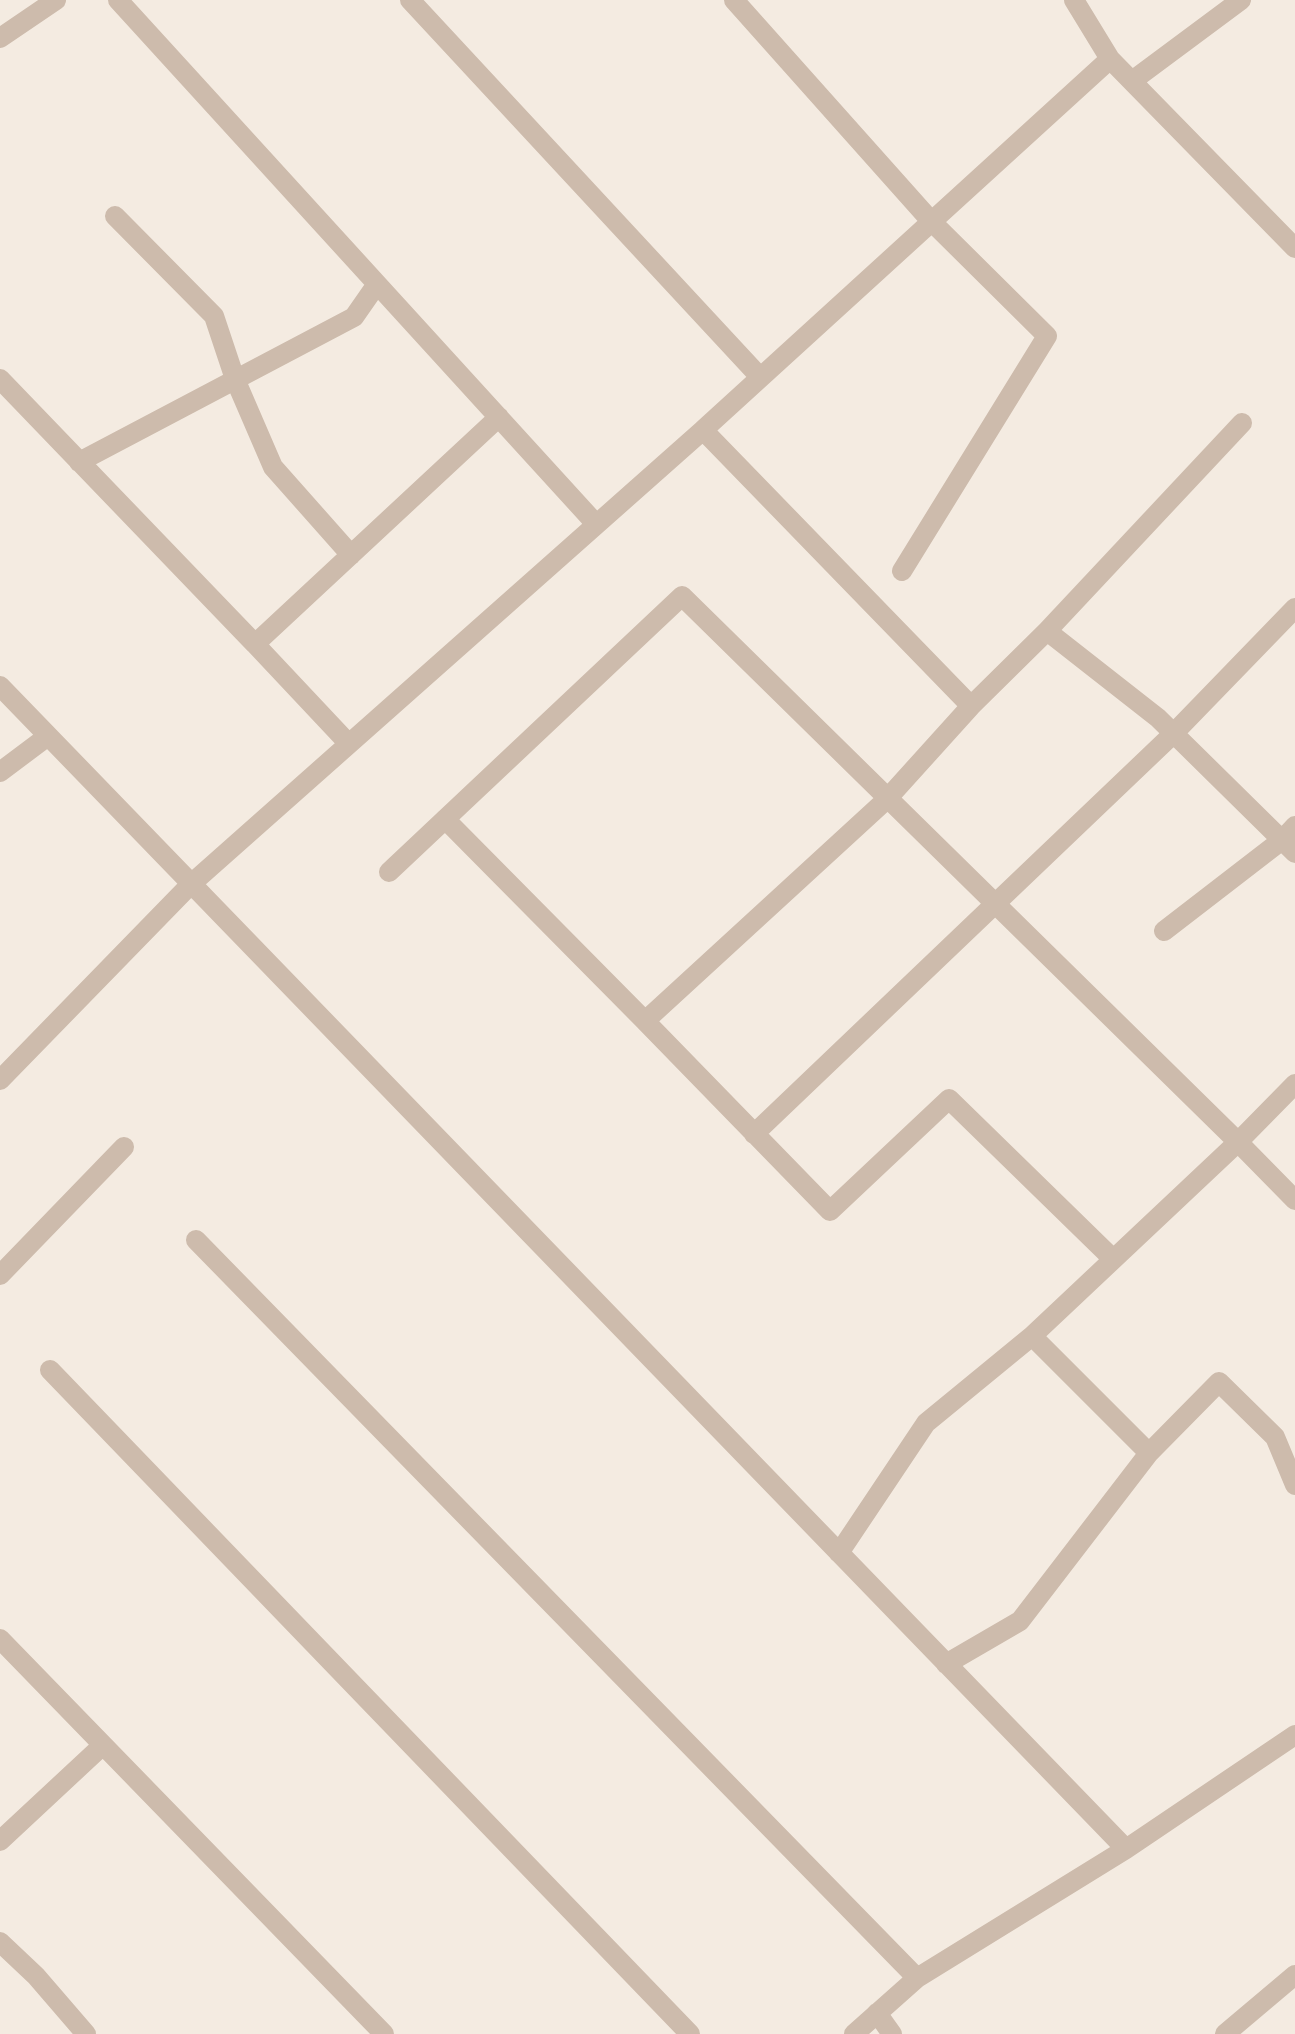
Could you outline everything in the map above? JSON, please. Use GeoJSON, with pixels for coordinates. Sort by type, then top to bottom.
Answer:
{"type":"FeatureCollection","features":[{"type":"Feature","properties":{"kind":"street"},"geometry":{"type":"LineString","coordinates":[[0,38],[56,0]]}},
{"type":"Feature","properties":{"kind":"street"},"geometry":{"type":"LineString","coordinates":[[118,0],[596,524]]}},
{"type":"Feature","properties":{"kind":"street"},"geometry":{"type":"LineString","coordinates":[[410,0],[760,377]]}},
{"type":"Feature","properties":{"kind":"street"},"geometry":{"type":"LineString","coordinates":[[734,0],[931,221],[1047,336],[902,571]]}},
{"type":"Feature","properties":{"kind":"street"},"geometry":{"type":"LineString","coordinates":[[1074,0],[1110,59],[1295,248]]}},
{"type":"Feature","properties":{"kind":"street"},"geometry":{"type":"LineString","coordinates":[[1132,81],[1241,0]]}},
{"type":"Feature","properties":{"kind":"street"},"geometry":{"type":"LineString","coordinates":[[0,1080],[190,885],[703,430],[1110,59]]}},
{"type":"Feature","properties":{"kind":"street"},"geometry":{"type":"LineString","coordinates":[[115,216],[214,316],[235,379],[273,467],[351,555]]}},
{"type":"Feature","properties":{"kind":"street"},"geometry":{"type":"LineString","coordinates":[[79,462],[354,317],[377,284]]}},
{"type":"Feature","properties":{"kind":"street"},"geometry":{"type":"LineString","coordinates":[[0,379],[349,744]]}},
{"type":"Feature","properties":{"kind":"street"},"geometry":{"type":"LineString","coordinates":[[255,644],[499,417]]}},
{"type":"Feature","properties":{"kind":"street"},"geometry":{"type":"LineString","coordinates":[[645,1021],[887,799],[971,706],[1047,631],[1242,423]]}},
{"type":"Feature","properties":{"kind":"street"},"geometry":{"type":"LineString","coordinates":[[703,430],[971,706]]}},
{"type":"Feature","properties":{"kind":"street"},"geometry":{"type":"LineString","coordinates":[[389,872],[682,596],[1295,1200]]}},
{"type":"Feature","properties":{"kind":"street"},"geometry":{"type":"LineString","coordinates":[[754,1134],[1173,734],[1295,608]]}},
{"type":"Feature","properties":{"kind":"street"},"geometry":{"type":"LineString","coordinates":[[1047,631],[1173,734],[1291,840],[1164,931]]}},
{"type":"Feature","properties":{"kind":"street"},"geometry":{"type":"LineString","coordinates":[[0,686],[1126,1849]]}},
{"type":"Feature","properties":{"kind":"street"},"geometry":{"type":"LineString","coordinates":[[0,772],[48,736]]}},
{"type":"Feature","properties":{"kind":"street"},"geometry":{"type":"LineString","coordinates":[[445,819],[830,1211],[949,1099],[1113,1259]]}},
{"type":"Feature","properties":{"kind":"street"},"geometry":{"type":"LineString","coordinates":[[839,1553],[926,1423],[1032,1336],[1238,1142],[1295,1084]]}},
{"type":"Feature","properties":{"kind":"street"},"geometry":{"type":"LineString","coordinates":[[0,1275],[124,1147]]}},
{"type":"Feature","properties":{"kind":"street"},"geometry":{"type":"LineString","coordinates":[[196,1240],[917,1978]]}},
{"type":"Feature","properties":{"kind":"street"},"geometry":{"type":"LineString","coordinates":[[1032,1336],[1149,1453]]}},
{"type":"Feature","properties":{"kind":"street"},"geometry":{"type":"LineString","coordinates":[[50,1370],[690,2034]]}},
{"type":"Feature","properties":{"kind":"street"},"geometry":{"type":"LineString","coordinates":[[946,1664],[1020,1621],[1149,1453],[1219,1382],[1275,1437],[1295,1485]]}},
{"type":"Feature","properties":{"kind":"street"},"geometry":{"type":"LineString","coordinates":[[0,1639],[384,2034]]}},
{"type":"Feature","properties":{"kind":"street"},"geometry":{"type":"LineString","coordinates":[[854,2034],[917,1978],[1126,1849],[1295,1735]]}},
{"type":"Feature","properties":{"kind":"street"},"geometry":{"type":"LineString","coordinates":[[0,1841],[103,1745]]}},
{"type":"Feature","properties":{"kind":"street"},"geometry":{"type":"LineString","coordinates":[[0,1942],[36,1976],[86,2034]]}},
{"type":"Feature","properties":{"kind":"street"},"geometry":{"type":"LineString","coordinates":[[1225,2034],[1295,1975]]}},
{"type":"Feature","properties":{"kind":"street"},"geometry":{"type":"LineString","coordinates":[[877,2013],[892,2034]]}}]}
